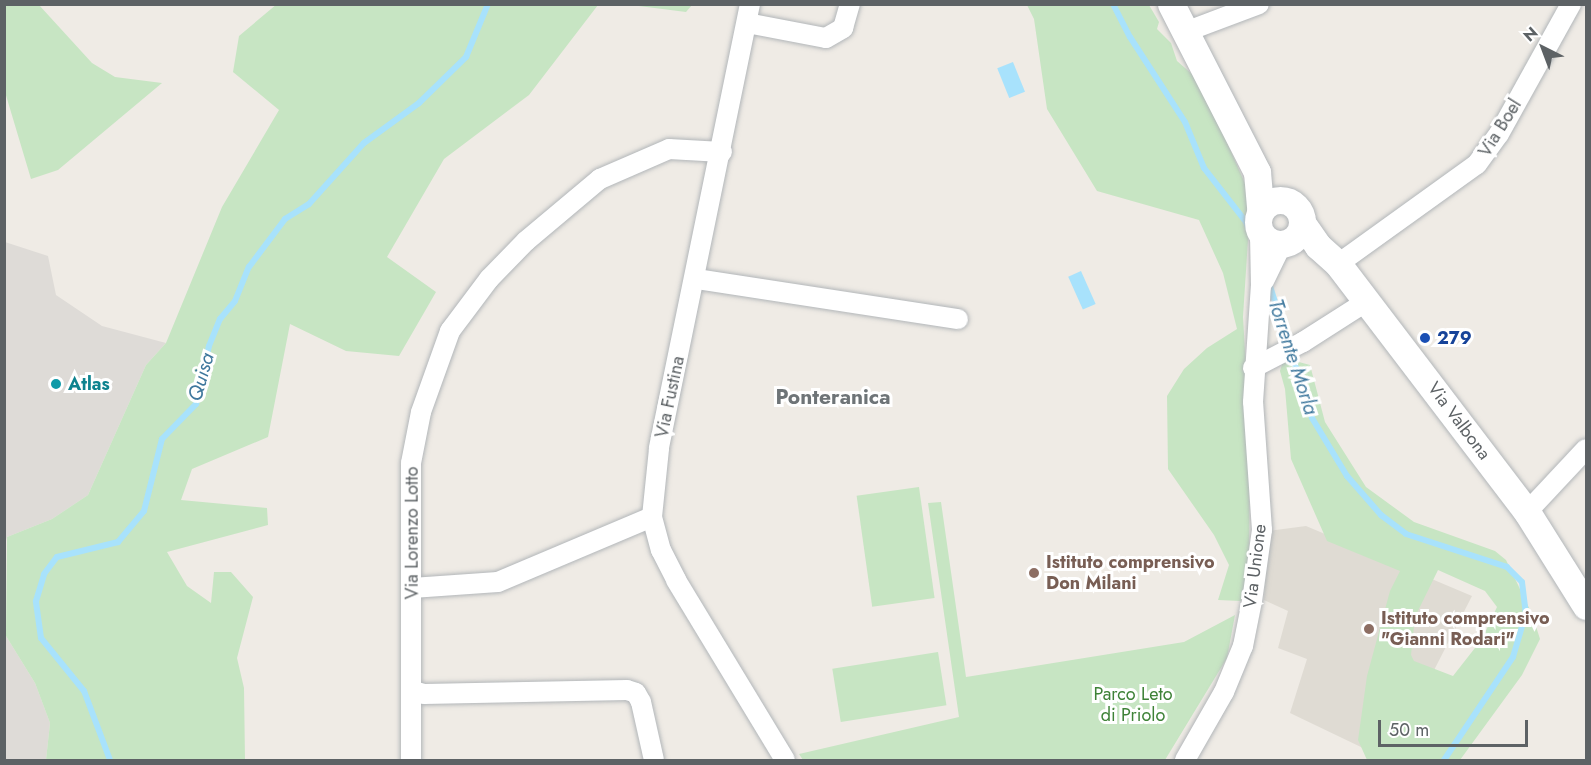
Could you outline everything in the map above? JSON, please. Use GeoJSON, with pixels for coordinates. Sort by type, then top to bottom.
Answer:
{"type":"FeatureCollection","features":[{"type":"Feature","properties":{"kind":"street"},"geometry":{"type":"LineString","coordinates":[[748,14],[826,38],[843,28],[850,4]]}},
{"type":"Feature","properties":{"kind":"street"},"geometry":{"type":"LineString","coordinates":[[1171,4],[1257,172],[1279,230],[1298,209],[1257,172]]}},
{"type":"Feature","properties":{"kind":"street"},"geometry":{"type":"LineString","coordinates":[[1185,32],[1259,4]]}},
{"type":"Feature","properties":{"kind":"street","name":"Via Boel"},"geometry":{"type":"LineString","coordinates":[[1338,264],[1477,164],[1499,134],[1571,4]]}},
{"type":"Feature","properties":{"kind":"street","name":"Via Fustina"},"geometry":{"type":"LineString","coordinates":[[748,14],[722,152],[659,449],[652,517],[661,550],[676,580],[785,760]]}},
{"type":"Feature","properties":{"kind":"street","name":"Via Lorenzo Lotto"},"geometry":{"type":"LineString","coordinates":[[411,760],[413,691],[411,462],[436,364],[456,320],[526,241],[600,179],[669,149],[722,152]]}},
{"type":"Feature","properties":{"kind":"street","name":"Via Valbona"},"geometry":{"type":"LineString","coordinates":[[1279,230],[1318,246],[1338,264],[1527,512],[1587,606]]}},
{"type":"Feature","properties":{"kind":"street","name":"Via Unione"},"geometry":{"type":"LineString","coordinates":[[1185,760],[1224,692],[1243,646],[1252,601],[1262,530],[1253,368],[1262,286],[1279,230]]}},
{"type":"Feature","properties":{"kind":"street"},"geometry":{"type":"LineString","coordinates":[[696,279],[958,319]]}},
{"type":"Feature","properties":{"kind":"street"},"geometry":{"type":"LineString","coordinates":[[1253,368],[1284,349],[1303,342],[1367,301]]}},
{"type":"Feature","properties":{"kind":"street"},"geometry":{"type":"LineString","coordinates":[[1527,512],[1587,449]]}},
{"type":"Feature","properties":{"kind":"street"},"geometry":{"type":"LineString","coordinates":[[412,588],[498,582],[652,517]]}},
{"type":"Feature","properties":{"kind":"street"},"geometry":{"type":"LineString","coordinates":[[413,691],[424,694],[627,690],[636,693],[641,702],[654,760]]}},
{"type":"Feature","properties":{"kind":"shaded area"},"geometry":{"type":"Polygon","coordinates":[[[5,242],[48,256],[56,295],[102,326],[166,343],[146,365],[88,495],[52,519],[7,537],[5,545],[5,242]]]}},
{"type":"Feature","properties":{"kind":"shaded area","name":"Istituto comprensivo \"Gianni Rodari\""},"geometry":{"type":"Polygon","coordinates":[[[1306,526],[1472,596],[1388,760],[1290,713],[1307,659],[1278,648],[1288,611],[1264,600],[1268,531],[1306,526]]]}},
{"type":"Feature","properties":{"kind":"shaded area"},"geometry":{"type":"Polygon","coordinates":[[[4,619],[6,636],[35,683],[50,723],[46,760],[5,760],[4,619]]]}},
{"type":"Feature","properties":{"kind":"green space"},"geometry":{"type":"Polygon","coordinates":[[[277,4],[598,5],[529,95],[444,159],[387,257],[436,292],[399,356],[346,351],[290,324],[268,437],[192,469],[181,500],[267,508],[268,525],[167,552],[187,586],[211,603],[214,572],[231,572],[253,597],[237,658],[244,688],[245,760],[46,760],[50,723],[35,683],[6,636],[7,537],[52,519],[88,495],[146,365],[166,343],[222,207],[279,110],[233,72],[239,36],[277,4]]]}},
{"type":"Feature","properties":{"kind":"green space"},"geometry":{"type":"Polygon","coordinates":[[[692,4],[686,12],[631,5],[692,4]]]}},
{"type":"Feature","properties":{"kind":"green space"},"geometry":{"type":"Polygon","coordinates":[[[4,5],[39,5],[92,63],[115,77],[162,83],[58,170],[31,179],[5,92],[4,5]]]}},
{"type":"Feature","properties":{"kind":"green space"},"geometry":{"type":"Polygon","coordinates":[[[1027,5],[1149,5],[1159,22],[1157,29],[1171,43],[1177,61],[1200,81],[1247,188],[1250,209],[1243,317],[1250,436],[1249,575],[1241,601],[1218,600],[1229,565],[1214,535],[1168,469],[1167,396],[1184,369],[1207,348],[1237,329],[1223,273],[1199,220],[1097,191],[1047,109],[1034,19],[1027,5]]]}},
{"type":"Feature","properties":{"kind":"green space"},"geometry":{"type":"Polygon","coordinates":[[[1284,358],[1310,365],[1325,422],[1366,487],[1414,522],[1495,551],[1506,560],[1532,614],[1540,639],[1522,675],[1460,760],[1367,760],[1358,740],[1367,676],[1390,591],[1400,571],[1327,541],[1291,459],[1285,389],[1280,371],[1284,358]],[[1438,570],[1415,617],[1411,655],[1414,661],[1453,676],[1482,639],[1497,607],[1485,591],[1438,570]]]}},
{"type":"Feature","properties":{"kind":"green space"},"geometry":{"type":"Polygon","coordinates":[[[919,487],[935,598],[872,607],[857,496],[919,487]]]}},
{"type":"Feature","properties":{"kind":"green space","name":"Parco Leto di Priolo"},"geometry":{"type":"Polygon","coordinates":[[[941,502],[966,677],[1184,642],[1235,615],[1227,658],[1165,760],[803,760],[799,754],[959,717],[928,503],[941,502]]]}},
{"type":"Feature","properties":{"kind":"green space"},"geometry":{"type":"Polygon","coordinates":[[[938,652],[946,705],[841,722],[832,669],[938,652]]]}},
{"type":"Feature","properties":{"kind":"water"},"geometry":{"type":"Polygon","coordinates":[[[1013,62],[1025,92],[1009,98],[997,68],[1013,62]]]}},
{"type":"Feature","properties":{"kind":"water"},"geometry":{"type":"Polygon","coordinates":[[[1081,271],[1096,304],[1083,310],[1068,277],[1081,271]]]}},
{"type":"Feature","properties":{"kind":"waterway","name":"Quisa"},"geometry":{"type":"LineString","coordinates":[[110,760],[84,691],[41,638],[36,601],[44,574],[57,557],[118,542],[144,511],[162,439],[196,404],[209,346],[220,319],[235,301],[249,267],[285,219],[309,204],[364,143],[419,103],[466,57],[488,4]]}},
{"type":"Feature","properties":{"kind":"waterway","name":"Torrente Morla"},"geometry":{"type":"LineString","coordinates":[[1113,4],[1130,37],[1185,122],[1204,168],[1246,222],[1253,240]]}},
{"type":"Feature","properties":{"kind":"waterway","name":"Torrente Morla"},"geometry":{"type":"LineString","coordinates":[[1268,280],[1312,418],[1347,476],[1381,515],[1406,534],[1507,567],[1522,582],[1526,613],[1513,657],[1444,760]]}},
{"type":"Feature","properties":{"kind":"place","name":"279"},"geometry":{"type":"Point","coordinates":[1425,338]}},
{"type":"Feature","properties":{"kind":"place","name":"Atlas"},"geometry":{"type":"Point","coordinates":[56,384]}},
{"type":"Feature","properties":{"kind":"place","name":"Istituto comprensivo Don Milani"},"geometry":{"type":"Point","coordinates":[1034,573]}},
{"type":"Feature","properties":{"kind":"place","name":"Istituto comprensivo \"Gianni Rodari\""},"geometry":{"type":"Point","coordinates":[1369,629]}},
{"type":"Feature","properties":{"kind":"district","name":"Ponteranica"},"geometry":{"type":"Point","coordinates":[833,397]}}]}
